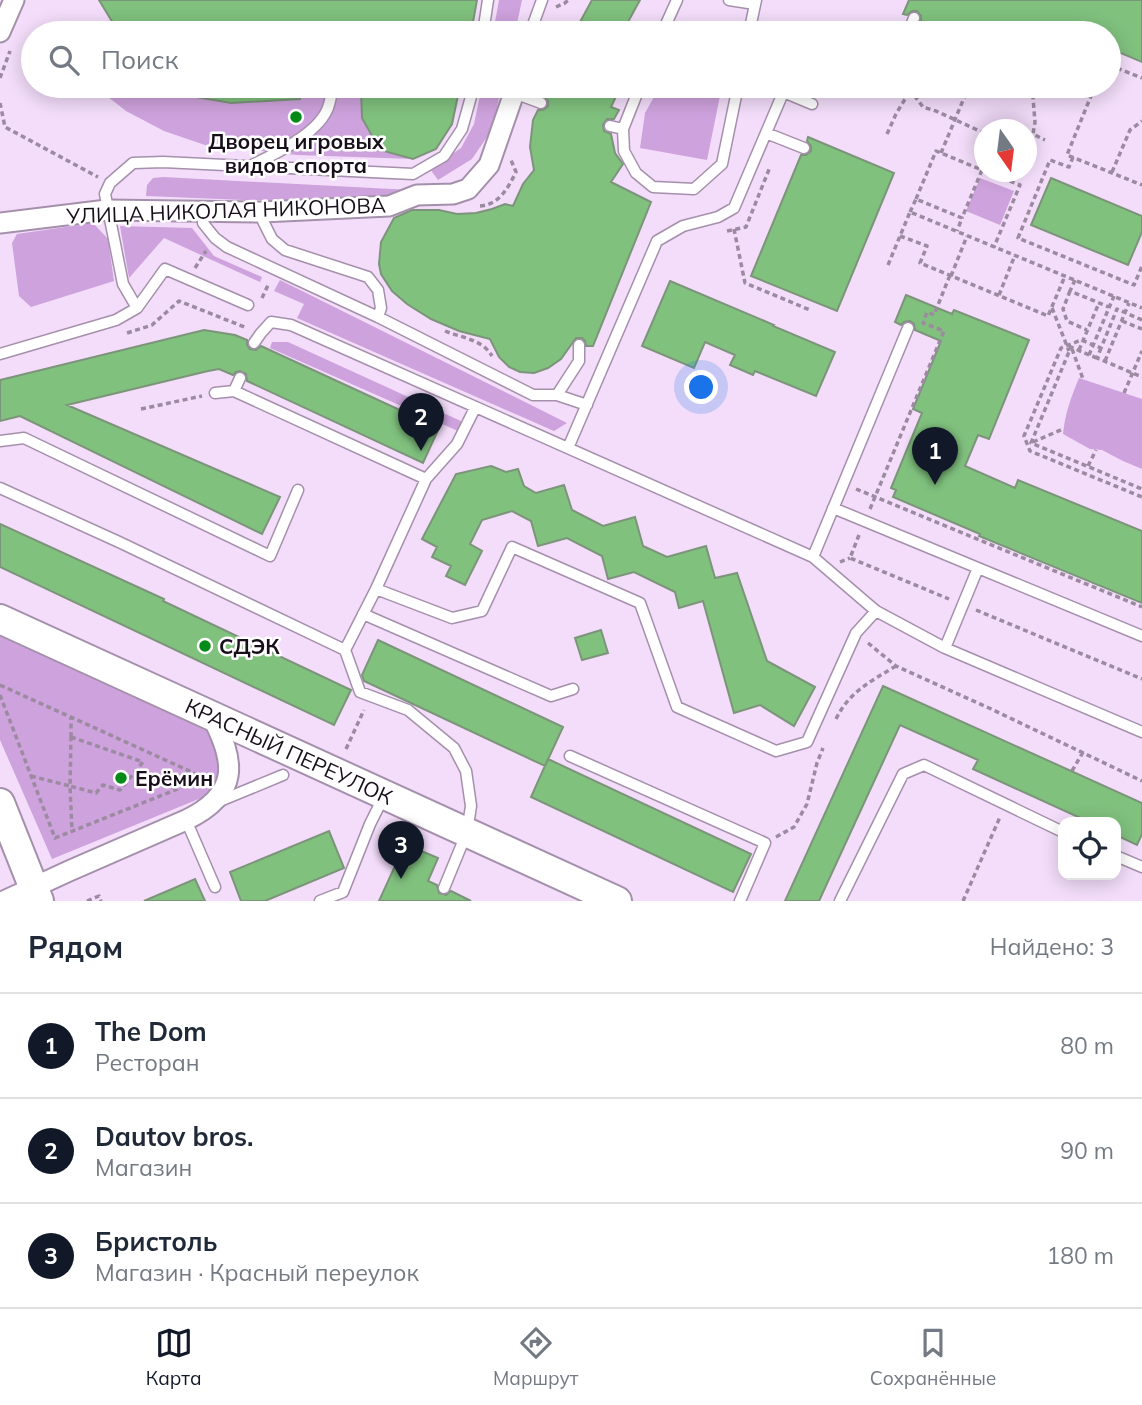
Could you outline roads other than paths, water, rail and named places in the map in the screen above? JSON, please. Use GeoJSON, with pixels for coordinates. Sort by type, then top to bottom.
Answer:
{"type":"FeatureCollection","features":[{"type":"Feature","properties":{"kind":"street"},"geometry":{"type":"LineString","coordinates":[[0,32],[14,0]]}},
{"type":"Feature","properties":{"kind":"street","name":"УЛИЦА НИКОЛАЯ НИКОНОВА"},"geometry":{"type":"LineString","coordinates":[[0,223],[107,210],[262,212],[389,206],[417,195],[453,194],[468,189],[489,165],[511,98]]}},
{"type":"Feature","properties":{"kind":"street","name":"КРАСНЫЙ ПЕРЕУЛОК"},"geometry":{"type":"LineString","coordinates":[[0,619],[617,901]]}},
{"type":"Feature","properties":{"kind":"street"},"geometry":{"type":"LineString","coordinates":[[4,901],[36,894],[201,813],[213,804],[225,788],[229,771],[227,750],[210,714]]}},
{"type":"Feature","properties":{"kind":"street"},"geometry":{"type":"LineString","coordinates":[[0,803],[36,894]]}},
{"type":"Feature","properties":{"kind":"lane"},"geometry":{"type":"LineString","coordinates":[[485,21],[488,0]]}},
{"type":"Feature","properties":{"kind":"lane"},"geometry":{"type":"LineString","coordinates":[[534,21],[542,0]]}},
{"type":"Feature","properties":{"kind":"lane"},"geometry":{"type":"LineString","coordinates":[[667,21],[677,0]]}},
{"type":"Feature","properties":{"kind":"lane"},"geometry":{"type":"LineString","coordinates":[[729,0],[755,2],[751,21]]}},
{"type":"Feature","properties":{"kind":"lane"},"geometry":{"type":"LineString","coordinates":[[246,167],[278,153],[308,132],[326,112],[330,98]]}},
{"type":"Feature","properties":{"kind":"lane"},"geometry":{"type":"LineString","coordinates":[[137,308],[123,284],[105,194],[110,183],[133,163],[163,162],[413,174],[444,156],[462,129],[471,98]]}},
{"type":"Feature","properties":{"kind":"lane"},"geometry":{"type":"LineString","coordinates":[[531,98],[541,103]]}},
{"type":"Feature","properties":{"kind":"lane"},"geometry":{"type":"LineString","coordinates":[[635,98],[623,130],[624,151],[636,173],[653,187],[694,189],[722,164],[736,98]]}},
{"type":"Feature","properties":{"kind":"lane"},"geometry":{"type":"LineString","coordinates":[[568,449],[657,241],[683,226],[719,217],[734,208],[780,98]]}},
{"type":"Feature","properties":{"kind":"lane"},"geometry":{"type":"LineString","coordinates":[[801,98],[812,104]]}},
{"type":"Feature","properties":{"kind":"lane"},"geometry":{"type":"LineString","coordinates":[[610,126],[623,130]]}},
{"type":"Feature","properties":{"kind":"lane"},"geometry":{"type":"LineString","coordinates":[[766,133],[804,148]]}},
{"type":"Feature","properties":{"kind":"lane"},"geometry":{"type":"LineString","coordinates":[[205,212],[203,223],[215,239],[226,247],[377,317],[533,395],[557,395],[587,405]]}},
{"type":"Feature","properties":{"kind":"lane"},"geometry":{"type":"LineString","coordinates":[[262,212],[263,221],[272,239],[285,250],[368,277],[378,290],[381,308],[377,317]]}},
{"type":"Feature","properties":{"kind":"lane"},"geometry":{"type":"LineString","coordinates":[[0,354],[116,320],[137,308],[165,269],[248,304]]}},
{"type":"Feature","properties":{"kind":"lane"},"geometry":{"type":"LineString","coordinates":[[254,343],[271,322],[291,326],[813,557],[876,611],[945,648],[1142,732]]}},
{"type":"Feature","properties":{"kind":"lane"},"geometry":{"type":"LineString","coordinates":[[813,557],[908,328]]}},
{"type":"Feature","properties":{"kind":"lane"},"geometry":{"type":"LineString","coordinates":[[557,395],[579,361],[579,345]]}},
{"type":"Feature","properties":{"kind":"lane"},"geometry":{"type":"LineString","coordinates":[[234,391],[240,378]]}},
{"type":"Feature","properties":{"kind":"lane"},"geometry":{"type":"LineString","coordinates":[[215,393],[234,391],[426,480]]}},
{"type":"Feature","properties":{"kind":"lane"},"geometry":{"type":"LineString","coordinates":[[345,650],[426,480],[457,444],[475,408]]}},
{"type":"Feature","properties":{"kind":"lane"},"geometry":{"type":"LineString","coordinates":[[0,441],[24,438],[270,556],[298,490]]}},
{"type":"Feature","properties":{"kind":"lane"},"geometry":{"type":"LineString","coordinates":[[0,488],[345,650],[360,692],[408,710],[454,748],[466,771],[471,806],[467,832],[444,888]]}},
{"type":"Feature","properties":{"kind":"lane"},"geometry":{"type":"LineString","coordinates":[[833,508],[1142,636]]}},
{"type":"Feature","properties":{"kind":"lane"},"geometry":{"type":"LineString","coordinates":[[376,589],[452,618],[482,611],[512,547],[640,603],[677,707],[776,751],[807,741],[856,633],[876,611]]}},
{"type":"Feature","properties":{"kind":"lane"},"geometry":{"type":"LineString","coordinates":[[945,648],[978,568]]}},
{"type":"Feature","properties":{"kind":"lane"},"geometry":{"type":"LineString","coordinates":[[363,614],[551,696],[573,689]]}},
{"type":"Feature","properties":{"kind":"lane"},"geometry":{"type":"LineString","coordinates":[[570,755],[765,843],[740,901]]}},
{"type":"Feature","properties":{"kind":"lane"},"geometry":{"type":"LineString","coordinates":[[840,901],[903,774],[924,765],[1058,830]]}},
{"type":"Feature","properties":{"kind":"lane"},"geometry":{"type":"LineString","coordinates":[[213,804],[283,775]]}},
{"type":"Feature","properties":{"kind":"lane"},"geometry":{"type":"LineString","coordinates":[[320,901],[342,892],[385,795]]}},
{"type":"Feature","properties":{"kind":"lane"},"geometry":{"type":"LineString","coordinates":[[186,820],[215,887]]}},
{"type":"Feature","properties":{"kind":"lane"},"geometry":{"type":"LineString","coordinates":[[1121,858],[1142,867]]}},
{"type":"Feature","properties":{"kind":"place","name":"Дворец игровых видов спорта"},"geometry":{"type":"Point","coordinates":[296,117]}},
{"type":"Feature","properties":{"kind":"place","name":"Dautov bros."},"geometry":{"type":"Point","coordinates":[421,451]}},
{"type":"Feature","properties":{"kind":"place","name":"The Dom"},"geometry":{"type":"Point","coordinates":[935,485]}},
{"type":"Feature","properties":{"kind":"place","name":"СДЭК"},"geometry":{"type":"Point","coordinates":[205,646]}},
{"type":"Feature","properties":{"kind":"place","name":"Ерёмин"},"geometry":{"type":"Point","coordinates":[121,778]}},
{"type":"Feature","properties":{"kind":"place","name":"Бристоль"},"geometry":{"type":"Point","coordinates":[401,879]}}]}
